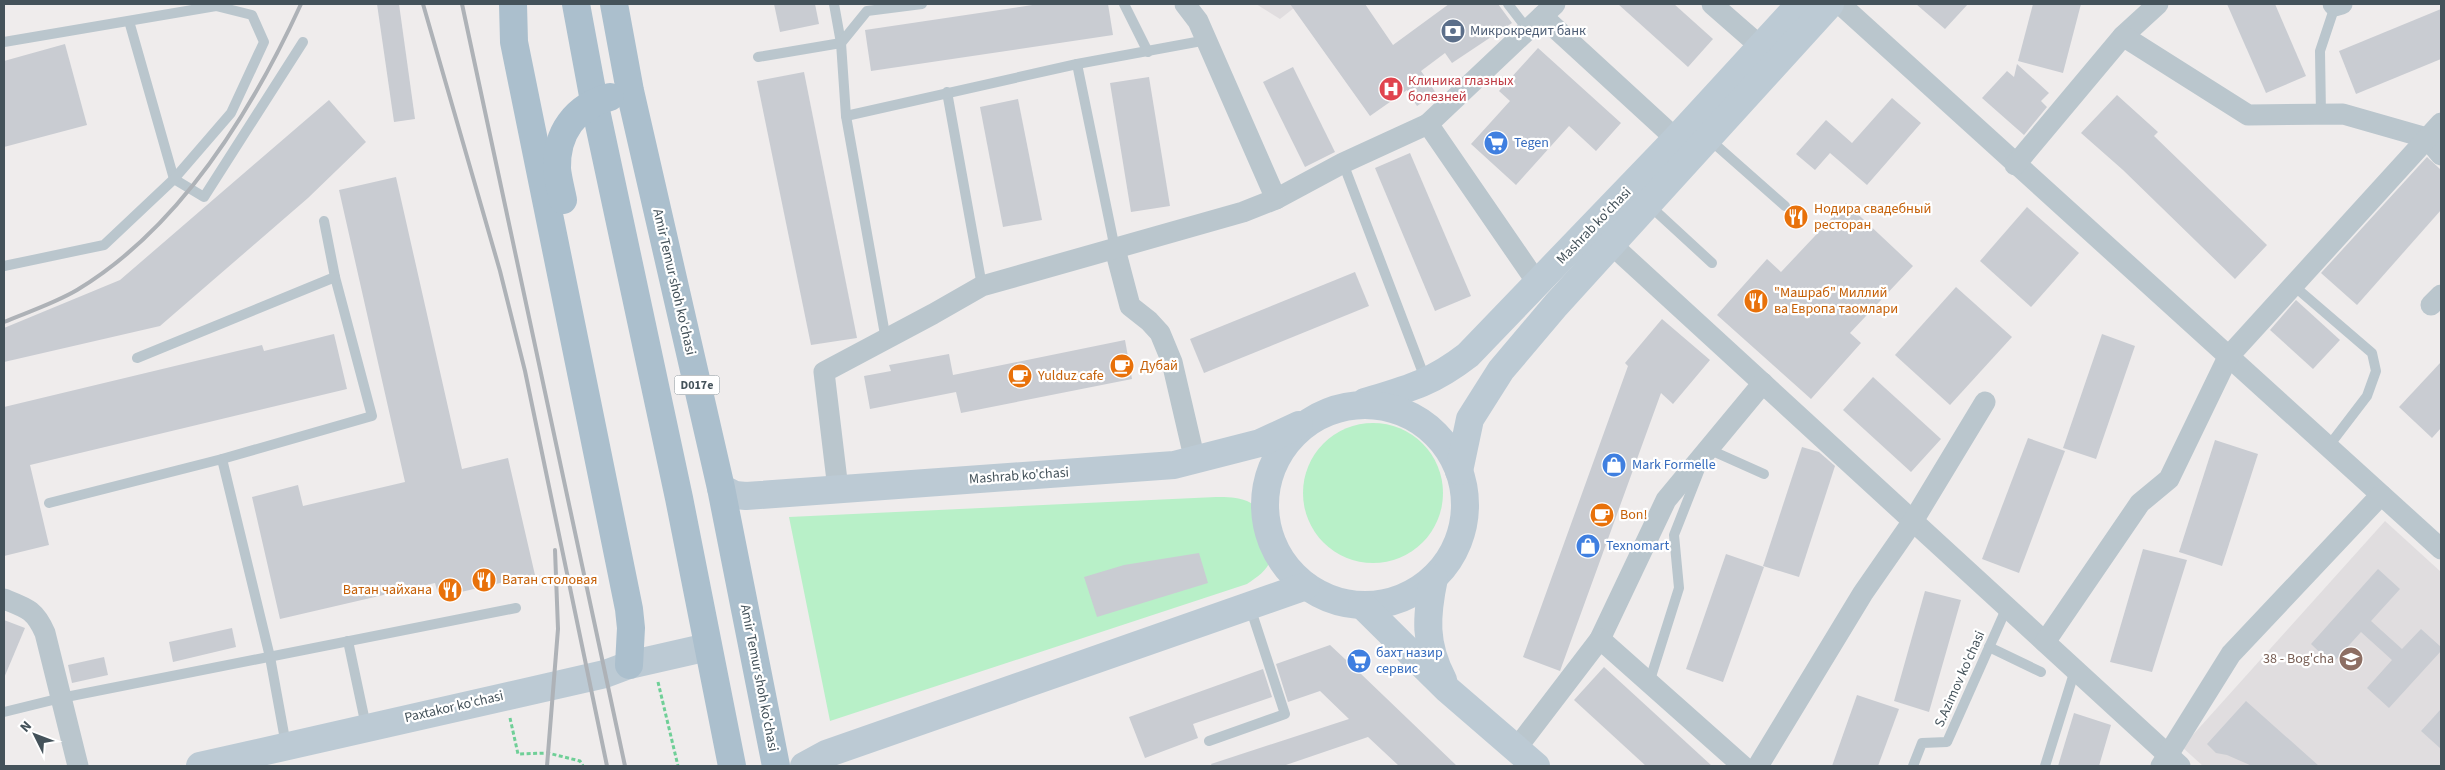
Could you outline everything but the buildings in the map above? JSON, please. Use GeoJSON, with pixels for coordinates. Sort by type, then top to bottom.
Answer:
{"type":"FeatureCollection","features":[{"type":"Feature","properties":{"kind":"main road"},"geometry":{"type":"LineString","coordinates":[[513,4],[514,42],[629,609],[631,628],[640,662]]}},
{"type":"Feature","properties":{"kind":"main road","name":"D017e"},"geometry":{"type":"LineString","coordinates":[[576,4],[594,101],[732,766]]}},
{"type":"Feature","properties":{"kind":"main road","name":"Amir Temur shoh ko'chasi"},"geometry":{"type":"LineString","coordinates":[[614,4],[630,91],[721,488],[776,766]]}},
{"type":"Feature","properties":{"kind":"main road","name":"Mashrab ko'chasi"},"geometry":{"type":"LineString","coordinates":[[721,488],[735,495],[746,496],[1134,468],[1195,461],[1260,443],[1334,409],[1357,404],[1426,382],[1446,372],[1468,355],[1676,139],[1800,4]]}},
{"type":"Feature","properties":{"kind":"main road","name":"Mashrab ko'chasi"},"geometry":{"type":"LineString","coordinates":[[1460,471],[1470,419],[1501,370],[1556,305],[1830,4]]}},
{"type":"Feature","properties":{"kind":"main road"},"geometry":{"type":"LineString","coordinates":[[630,91],[594,101],[584,106],[570,121],[561,140],[557,169],[647,622],[640,662]]}},
{"type":"Feature","properties":{"kind":"main road","name":"Mashrab ko'chasi"},"geometry":{"type":"LineString","coordinates":[[1312,419],[1288,441],[1271,469],[1264,501],[1269,534],[1283,563],[1306,586],[1333,600],[1362,605],[1388,602],[1412,593],[1434,578],[1451,555],[1462,528],[1465,499],[1460,471],[1444,442],[1419,420],[1390,407],[1357,404]]}},
{"type":"Feature","properties":{"kind":"main road"},"geometry":{"type":"LineString","coordinates":[[1434,578],[1428,609],[1432,660],[1448,690]]}},
{"type":"Feature","properties":{"kind":"main road"},"geometry":{"type":"LineString","coordinates":[[804,766],[826,754],[1306,586]]}},
{"type":"Feature","properties":{"kind":"main road"},"geometry":{"type":"LineString","coordinates":[[1362,605],[1448,690],[1536,766]]}},
{"type":"Feature","properties":{"kind":"main road","name":"Paxtakor ko'chasi"},"geometry":{"type":"LineString","coordinates":[[200,766],[604,674],[640,662],[708,647]]}},
{"type":"Feature","properties":{"kind":"street"},"geometry":{"type":"LineString","coordinates":[[1184,4],[1198,21],[1207,40],[1276,199]]}},
{"type":"Feature","properties":{"kind":"street"},"geometry":{"type":"LineString","coordinates":[[1712,4],[1760,46]]}},
{"type":"Feature","properties":{"kind":"street"},"geometry":{"type":"LineString","coordinates":[[1840,4],[2015,165],[2441,549]]}},
{"type":"Feature","properties":{"kind":"street"},"geometry":{"type":"LineString","coordinates":[[2015,165],[2124,36],[2158,4]]}},
{"type":"Feature","properties":{"kind":"street"},"geometry":{"type":"LineString","coordinates":[[838,489],[824,372],[886,340],[982,286],[1242,212],[1276,199],[1343,164],[1428,124],[1542,16],[1676,139]]}},
{"type":"Feature","properties":{"kind":"street"},"geometry":{"type":"LineString","coordinates":[[2124,36],[2248,115],[2343,114],[2434,131]]}},
{"type":"Feature","properties":{"kind":"street"},"geometry":{"type":"LineString","coordinates":[[1428,124],[1538,284]]}},
{"type":"Feature","properties":{"kind":"street"},"geometry":{"type":"LineString","coordinates":[[2434,131],[2441,155]]}},
{"type":"Feature","properties":{"kind":"street"},"geometry":{"type":"LineString","coordinates":[[2045,642],[2140,503],[2169,479],[2228,357],[2434,131]]}},
{"type":"Feature","properties":{"kind":"street"},"geometry":{"type":"LineString","coordinates":[[1612,245],[2045,642],[2169,762],[2231,654],[2381,495]]}},
{"type":"Feature","properties":{"kind":"street"},"geometry":{"type":"LineString","coordinates":[[1115,249],[1130,306],[1149,321],[1160,333],[1172,362],[1195,461]]}},
{"type":"Feature","properties":{"kind":"street"},"geometry":{"type":"LineString","coordinates":[[1516,749],[1600,640],[1666,500],[1763,384]]}},
{"type":"Feature","properties":{"kind":"street"},"geometry":{"type":"LineString","coordinates":[[1758,766],[1863,593],[1913,521],[1985,402]]}},
{"type":"Feature","properties":{"kind":"street"},"geometry":{"type":"LineString","coordinates":[[4,599],[26,608],[38,616],[45,634],[78,766]]}},
{"type":"Feature","properties":{"kind":"street"},"geometry":{"type":"LineString","coordinates":[[1600,640],[1743,766]]}},
{"type":"Feature","properties":{"kind":"lane"},"geometry":{"type":"LineString","coordinates":[[834,4],[841,43],[846,116],[886,340]]}},
{"type":"Feature","properties":{"kind":"lane"},"geometry":{"type":"LineString","coordinates":[[758,56],[841,43],[867,11],[922,4]]}},
{"type":"Feature","properties":{"kind":"lane"},"geometry":{"type":"LineString","coordinates":[[1124,4],[1148,52]]}},
{"type":"Feature","properties":{"kind":"lane"},"geometry":{"type":"LineString","coordinates":[[1508,4],[1542,16]]}},
{"type":"Feature","properties":{"kind":"lane"},"geometry":{"type":"LineString","coordinates":[[2321,115],[2320,51],[2337,5]]}},
{"type":"Feature","properties":{"kind":"lane"},"geometry":{"type":"LineString","coordinates":[[4,42],[216,6],[252,15],[264,42],[231,114],[174,179],[104,245],[4,266]]}},
{"type":"Feature","properties":{"kind":"lane"},"geometry":{"type":"LineString","coordinates":[[130,21],[174,179],[204,197],[303,42]]}},
{"type":"Feature","properties":{"kind":"lane"},"geometry":{"type":"LineString","coordinates":[[846,116],[1077,64],[1207,40]]}},
{"type":"Feature","properties":{"kind":"lane"},"geometry":{"type":"LineString","coordinates":[[1077,64],[1115,249]]}},
{"type":"Feature","properties":{"kind":"lane"},"geometry":{"type":"LineString","coordinates":[[947,92],[982,286]]}},
{"type":"Feature","properties":{"kind":"lane"},"geometry":{"type":"LineString","coordinates":[[1709,138],[1785,206]]}},
{"type":"Feature","properties":{"kind":"lane"},"geometry":{"type":"LineString","coordinates":[[1343,164],[1426,382]]}},
{"type":"Feature","properties":{"kind":"lane"},"geometry":{"type":"LineString","coordinates":[[1648,205],[1712,264]]}},
{"type":"Feature","properties":{"kind":"lane"},"geometry":{"type":"LineString","coordinates":[[49,503],[222,459],[372,416],[335,277],[324,221]]}},
{"type":"Feature","properties":{"kind":"lane"},"geometry":{"type":"LineString","coordinates":[[137,358],[335,277]]}},
{"type":"Feature","properties":{"kind":"lane"},"geometry":{"type":"LineString","coordinates":[[2294,286],[2372,354],[2376,371],[2367,396],[2328,447]]}},
{"type":"Feature","properties":{"kind":"lane"},"geometry":{"type":"LineString","coordinates":[[1649,683],[1679,588],[1674,535],[1708,449],[1764,474]]}},
{"type":"Feature","properties":{"kind":"lane"},"geometry":{"type":"LineString","coordinates":[[222,459],[270,657],[286,746]]}},
{"type":"Feature","properties":{"kind":"lane"},"geometry":{"type":"LineString","coordinates":[[1209,741],[1285,714],[1250,606]]}},
{"type":"Feature","properties":{"kind":"lane","name":"S.Azimov ko'chasi"},"geometry":{"type":"LineString","coordinates":[[1913,766],[1922,743],[1947,742],[2007,607]]}},
{"type":"Feature","properties":{"kind":"lane"},"geometry":{"type":"LineString","coordinates":[[4,712],[61,698],[516,608]]}},
{"type":"Feature","properties":{"kind":"lane"},"geometry":{"type":"LineString","coordinates":[[348,642],[366,728]]}},
{"type":"Feature","properties":{"kind":"lane"},"geometry":{"type":"LineString","coordinates":[[1989,647],[2041,672]]}},
{"type":"Feature","properties":{"kind":"lane"},"geometry":{"type":"LineString","coordinates":[[2045,766],[2075,670]]}},
{"type":"Feature","properties":{"kind":"path"},"geometry":{"type":"LineString","coordinates":[[640,662],[678,766]]}},
{"type":"Feature","properties":{"kind":"path"},"geometry":{"type":"LineString","coordinates":[[505,696],[518,754],[548,753],[580,761],[583,766]]}},
{"type":"Feature","properties":{"kind":"shaded area"},"geometry":{"type":"Polygon","coordinates":[[[1256,4],[1299,4],[1280,19],[1256,4]]]}},
{"type":"Feature","properties":{"kind":"shaded area","name":"38 - Bog'cha"},"geometry":{"type":"Polygon","coordinates":[[[2385,521],[2441,572],[2441,766],[2203,766],[2182,747],[2385,521]]]}},
{"type":"Feature","properties":{"kind":"green space"},"geometry":{"type":"Polygon","coordinates":[[[1373,423],[1387,424],[1400,428],[1423,443],[1438,466],[1442,479],[1442,507],[1438,520],[1423,543],[1400,558],[1387,562],[1373,563],[1359,562],[1346,558],[1323,543],[1308,520],[1304,507],[1303,493],[1304,479],[1308,466],[1323,443],[1346,428],[1359,424],[1373,423]]]}},
{"type":"Feature","properties":{"kind":"green space"},"geometry":{"type":"Polygon","coordinates":[[[1216,497],[1236,498],[1247,501],[1260,511],[1269,526],[1273,543],[1271,559],[1264,570],[1247,584],[830,721],[789,517],[1216,497]]]}},
{"type":"Feature","properties":{"kind":"railway"},"geometry":{"type":"LineString","coordinates":[[4,322],[69,295],[114,264],[149,234],[209,164],[236,125],[260,85],[301,4]]}},
{"type":"Feature","properties":{"kind":"railway"},"geometry":{"type":"LineString","coordinates":[[423,4],[500,271],[525,371],[607,766]]}},
{"type":"Feature","properties":{"kind":"railway"},"geometry":{"type":"LineString","coordinates":[[462,4],[625,766]]}},
{"type":"Feature","properties":{"kind":"railway"},"geometry":{"type":"LineString","coordinates":[[547,766],[558,629],[555,550]]}},
{"type":"Feature","properties":{"kind":"place","name":"Микрокредит банк"},"geometry":{"type":"Point","coordinates":[1453,31]}},
{"type":"Feature","properties":{"kind":"place","name":"Клиника глазных болезней"},"geometry":{"type":"Point","coordinates":[1391,89]}},
{"type":"Feature","properties":{"kind":"place","name":"Tegen"},"geometry":{"type":"Point","coordinates":[1496,143]}},
{"type":"Feature","properties":{"kind":"place","name":"Нодира свадебный ресторан"},"geometry":{"type":"Point","coordinates":[1796,217]}},
{"type":"Feature","properties":{"kind":"place","name":"\"Машраб\" Миллий ва Европа таомлари"},"geometry":{"type":"Point","coordinates":[1756,301]}},
{"type":"Feature","properties":{"kind":"place","name":"Дубай"},"geometry":{"type":"Point","coordinates":[1122,366]}},
{"type":"Feature","properties":{"kind":"place","name":"Yulduz cafe"},"geometry":{"type":"Point","coordinates":[1020,376]}},
{"type":"Feature","properties":{"kind":"place","name":"Mark Formelle"},"geometry":{"type":"Point","coordinates":[1614,465]}},
{"type":"Feature","properties":{"kind":"place","name":"Bon!"},"geometry":{"type":"Point","coordinates":[1602,515]}},
{"type":"Feature","properties":{"kind":"place","name":"Texnomart"},"geometry":{"type":"Point","coordinates":[1588,546]}},
{"type":"Feature","properties":{"kind":"place","name":"Ватан столовая"},"geometry":{"type":"Point","coordinates":[484,580]}},
{"type":"Feature","properties":{"kind":"place","name":"Ватан чайхана"},"geometry":{"type":"Point","coordinates":[450,590]}},
{"type":"Feature","properties":{"kind":"place","name":"38 - Bog'cha"},"geometry":{"type":"Point","coordinates":[2351,659]}},
{"type":"Feature","properties":{"kind":"place","name":"бахт назир сервис"},"geometry":{"type":"Point","coordinates":[1359,661]}}]}
